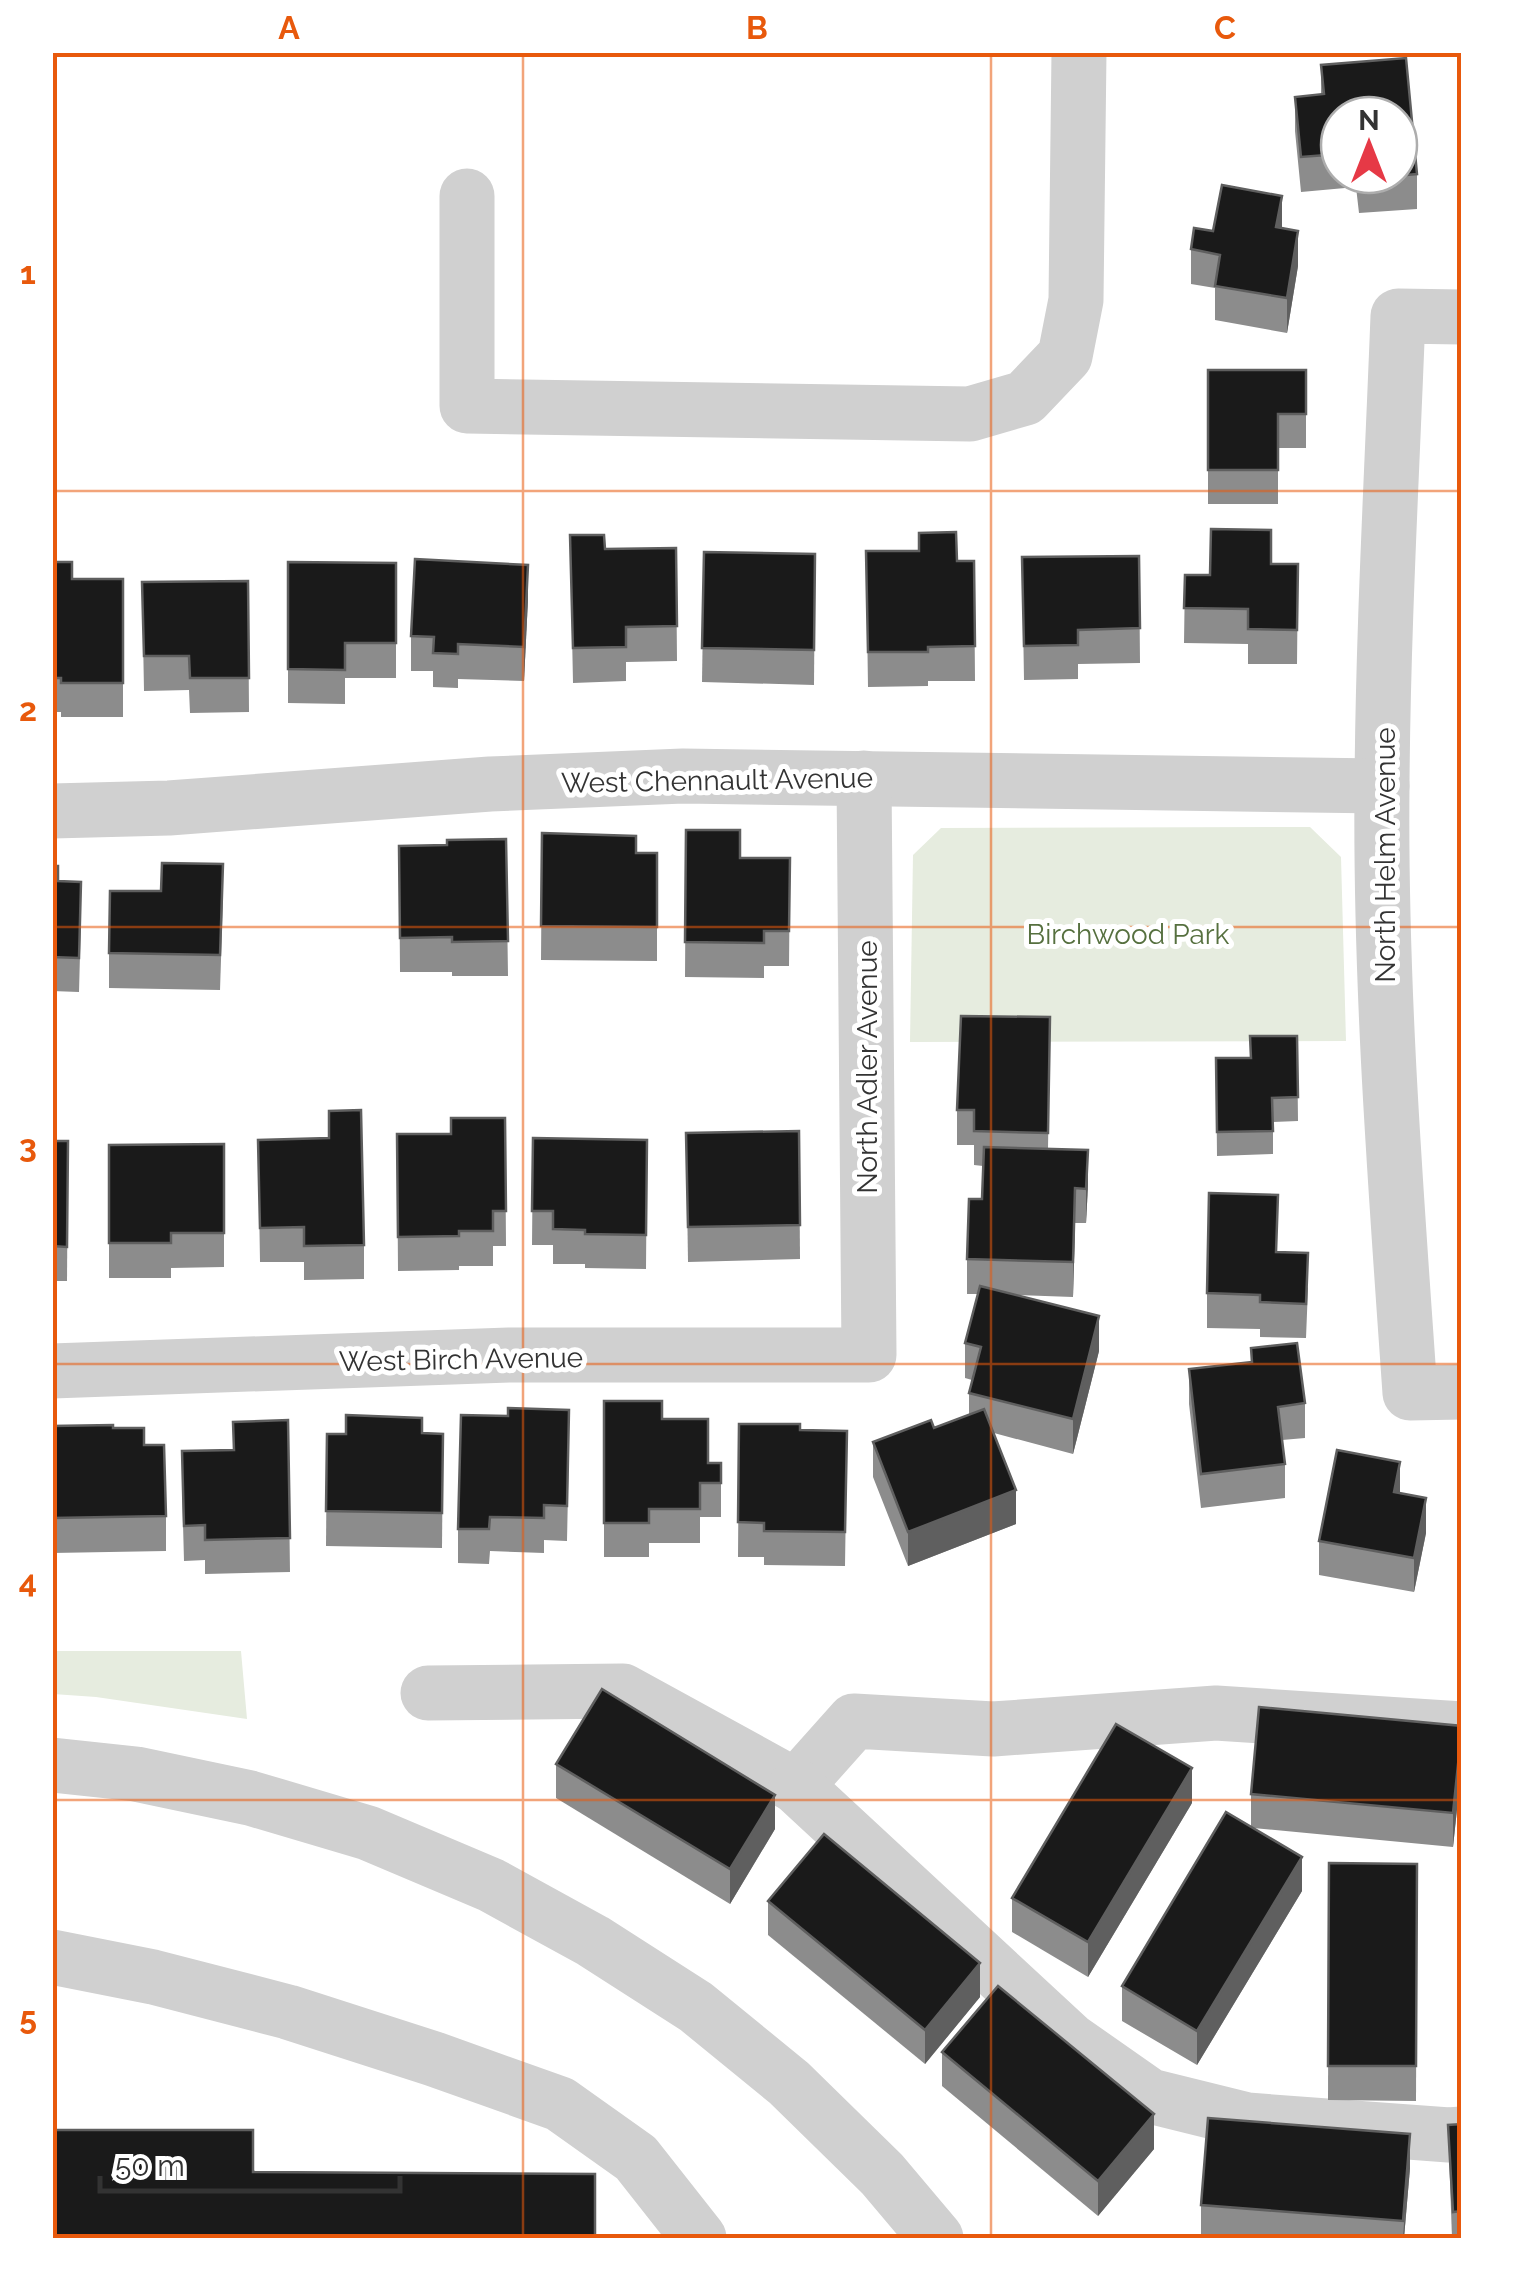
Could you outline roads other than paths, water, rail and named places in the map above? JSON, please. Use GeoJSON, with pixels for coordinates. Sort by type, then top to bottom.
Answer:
{"type":"FeatureCollection","features":[{"type":"Feature","properties":{"kind":"street"},"geometry":{"type":"LineString","coordinates":[[468,196],[468,406],[970,414],[1024,398],[1065,356],[1076,300],[1079,52]]}},
{"type":"Feature","properties":{"kind":"street","name":"North Helm Avenue"},"geometry":{"type":"LineString","coordinates":[[1436,1392],[1389,1084],[1382,786],[1398,316],[1462,316]]}},
{"type":"Feature","properties":{"kind":"street","name":"West Chennault Avenue"},"geometry":{"type":"LineString","coordinates":[[52,812],[663,776],[1382,786]]}},
{"type":"Feature","properties":{"kind":"street","name":"North Adler Avenue"},"geometry":{"type":"LineString","coordinates":[[864,778],[869,1355]]}},
{"type":"Feature","properties":{"kind":"street","name":"West Birch Avenue"},"geometry":{"type":"LineString","coordinates":[[52,1372],[509,1355],[869,1355]]}},
{"type":"Feature","properties":{"kind":"street"},"geometry":{"type":"LineString","coordinates":[[428,1693],[623,1691],[796,1786],[1070,2040],[1150,2096],[1247,2120],[1462,2134]]}},
{"type":"Feature","properties":{"kind":"street"},"geometry":{"type":"LineString","coordinates":[[796,1786],[854,1720],[992,1729],[1216,1712],[1462,1729]]}},
{"type":"Feature","properties":{"kind":"street"},"geometry":{"type":"LineString","coordinates":[[52,1765],[136,1774],[250,1798],[368,1833],[491,1885],[594,1941],[696,2007],[789,2083],[882,2174],[936,2238]]}},
{"type":"Feature","properties":{"kind":"street"},"geometry":{"type":"LineString","coordinates":[[52,1957],[152,1977],[288,2012],[560,2104],[636,2158],[699,2238]]}},
{"type":"Feature","properties":{"kind":"park label","name":"Birchwood Park"},"geometry":{"type":"Point","coordinates":[1128,934]}}]}
